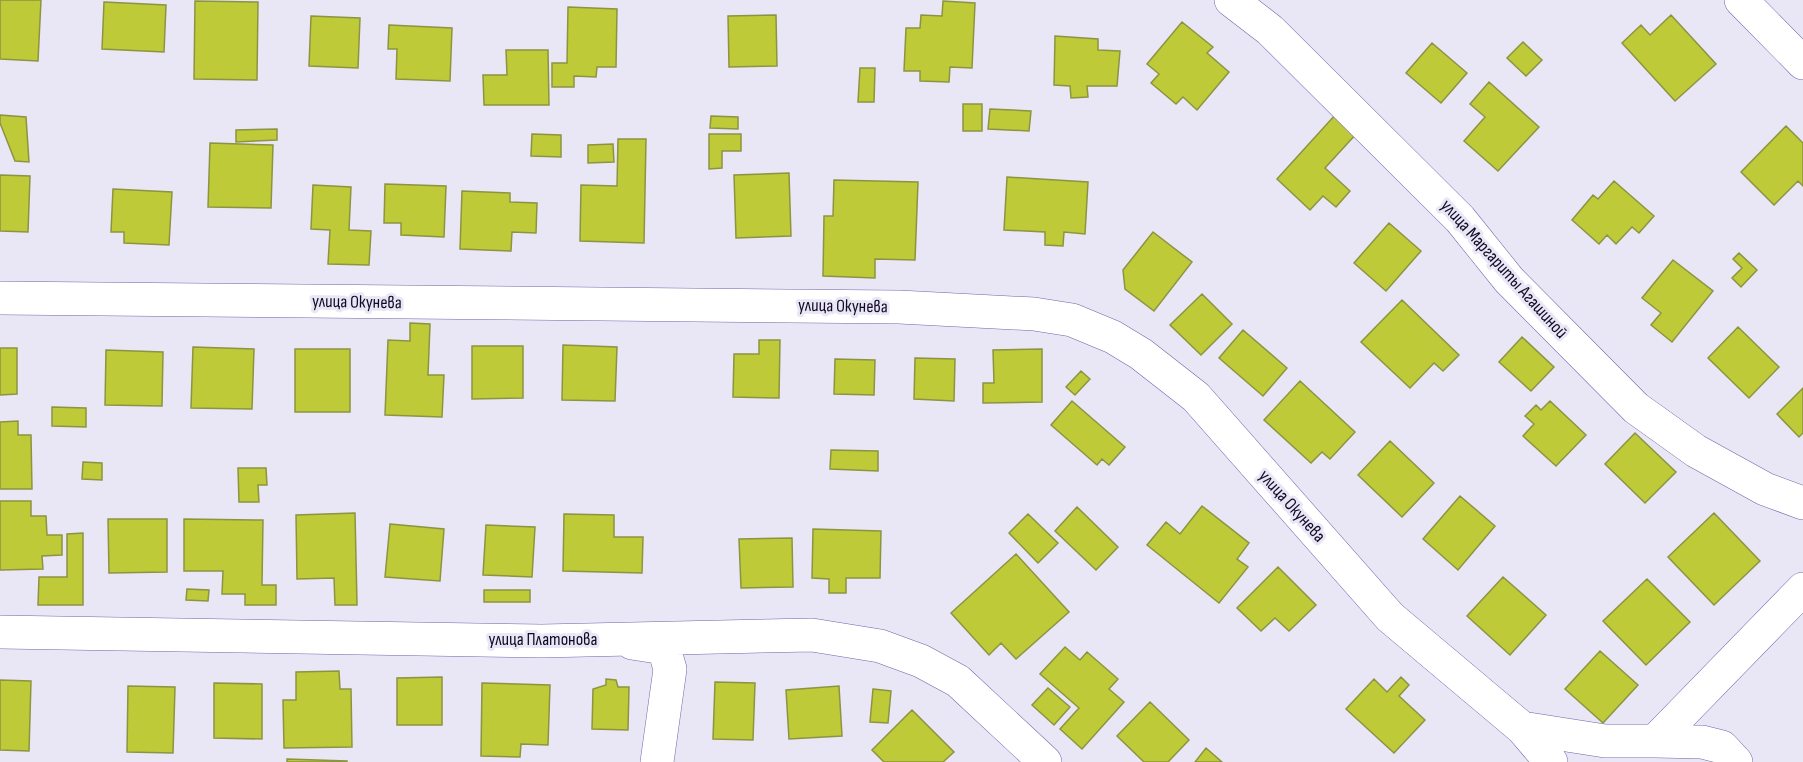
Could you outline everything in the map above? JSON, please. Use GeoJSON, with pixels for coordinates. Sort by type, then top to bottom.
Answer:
{"type":"FeatureCollection","features":[{"type":"Feature","properties":{"kind":"street","name":"улица Маргариты Агашиной"},"geometry":{"type":"LineString","coordinates":[[1231,0],[1270,30],[1460,219],[1509,279],[1636,408],[1696,451],[1765,489],[1803,503]]}},
{"type":"Feature","properties":{"kind":"street"},"geometry":{"type":"LineString","coordinates":[[1741,0],[1803,63]]}},
{"type":"Feature","properties":{"kind":"street","name":"улица Окунева"},"geometry":{"type":"LineString","coordinates":[[0,298],[898,307],[1034,314],[1072,320],[1142,354],[1196,398],[1390,617],[1522,728],[1551,762]]}},
{"type":"Feature","properties":{"kind":"street"},"geometry":{"type":"LineString","coordinates":[[1655,741],[1803,589]]}},
{"type":"Feature","properties":{"kind":"street","name":"улица Платонова"},"geometry":{"type":"LineString","coordinates":[[0,632],[542,641],[812,635],[880,646],[921,661],[958,681],[1045,762]]}},
{"type":"Feature","properties":{"kind":"street"},"geometry":{"type":"LineString","coordinates":[[657,762],[672,652],[681,647],[722,636]]}},
{"type":"Feature","properties":{"kind":"street"},"geometry":{"type":"LineString","coordinates":[[583,639],[664,648],[670,669]]}},
{"type":"Feature","properties":{"kind":"street"},"geometry":{"type":"LineString","coordinates":[[1522,728],[1605,741],[1702,742],[1722,747],[1736,762]]}},
{"type":"Feature","properties":{"kind":"building"},"geometry":{"type":"Polygon","coordinates":[[[0,0],[41,0],[38,61],[0,59],[0,0]]]}},
{"type":"Feature","properties":{"kind":"building"},"geometry":{"type":"Polygon","coordinates":[[[195,1],[258,2],[257,80],[194,79],[195,1]]]}},
{"type":"Feature","properties":{"kind":"building"},"geometry":{"type":"Polygon","coordinates":[[[943,1],[975,3],[972,68],[950,67],[949,82],[920,81],[920,71],[904,71],[906,28],[920,28],[921,15],[942,16],[943,1]]]}},
{"type":"Feature","properties":{"kind":"building"},"geometry":{"type":"Polygon","coordinates":[[[104,2],[166,5],[164,52],[102,49],[104,2]]]}},
{"type":"Feature","properties":{"kind":"building"},"geometry":{"type":"Polygon","coordinates":[[[568,7],[617,9],[616,67],[597,67],[596,77],[574,76],[574,87],[552,87],[552,63],[567,63],[568,7]]]}},
{"type":"Feature","properties":{"kind":"building"},"geometry":{"type":"Polygon","coordinates":[[[776,15],[777,66],[729,67],[728,16],[776,15]]]}},
{"type":"Feature","properties":{"kind":"building"},"geometry":{"type":"Polygon","coordinates":[[[1671,15],[1716,64],[1675,101],[1622,43],[1641,25],[1650,35],[1671,15]]]}},
{"type":"Feature","properties":{"kind":"building"},"geometry":{"type":"Polygon","coordinates":[[[311,16],[360,18],[358,68],[309,66],[311,16]]]}},
{"type":"Feature","properties":{"kind":"building"},"geometry":{"type":"Polygon","coordinates":[[[1182,22],[1213,47],[1207,53],[1229,72],[1197,110],[1183,97],[1176,104],[1151,83],[1159,74],[1147,64],[1182,22]]]}},
{"type":"Feature","properties":{"kind":"building"},"geometry":{"type":"Polygon","coordinates":[[[389,25],[452,28],[450,81],[396,79],[397,49],[388,49],[389,25]]]}},
{"type":"Feature","properties":{"kind":"building"},"geometry":{"type":"Polygon","coordinates":[[[1055,36],[1098,39],[1098,50],[1120,51],[1117,86],[1087,86],[1088,97],[1071,98],[1070,86],[1054,85],[1055,36]]]}},
{"type":"Feature","properties":{"kind":"building"},"geometry":{"type":"Polygon","coordinates":[[[1523,42],[1542,60],[1526,76],[1507,58],[1523,42]]]}},
{"type":"Feature","properties":{"kind":"building"},"geometry":{"type":"Polygon","coordinates":[[[1432,43],[1467,73],[1441,103],[1406,73],[1432,43]]]}},
{"type":"Feature","properties":{"kind":"building"},"geometry":{"type":"Polygon","coordinates":[[[506,50],[548,50],[549,105],[484,105],[483,75],[507,75],[506,50]]]}},
{"type":"Feature","properties":{"kind":"building"},"geometry":{"type":"Polygon","coordinates":[[[860,68],[875,68],[874,102],[858,102],[860,68]]]}},
{"type":"Feature","properties":{"kind":"building"},"geometry":{"type":"Polygon","coordinates":[[[1489,82],[1539,127],[1498,171],[1464,141],[1485,117],[1470,104],[1489,82]]]}},
{"type":"Feature","properties":{"kind":"building"},"geometry":{"type":"Polygon","coordinates":[[[963,104],[982,104],[982,131],[963,131],[963,104]]]}},
{"type":"Feature","properties":{"kind":"building"},"geometry":{"type":"Polygon","coordinates":[[[990,109],[1031,111],[1029,131],[988,129],[990,109]]]}},
{"type":"Feature","properties":{"kind":"building"},"geometry":{"type":"Polygon","coordinates":[[[1336,114],[1357,133],[1325,168],[1350,191],[1336,207],[1323,196],[1310,210],[1277,179],[1336,114]]]}},
{"type":"Feature","properties":{"kind":"building"},"geometry":{"type":"Polygon","coordinates":[[[0,115],[26,117],[29,162],[15,161],[0,123],[0,115]]]}},
{"type":"Feature","properties":{"kind":"building"},"geometry":{"type":"Polygon","coordinates":[[[711,116],[738,117],[738,129],[710,128],[711,116]]]}},
{"type":"Feature","properties":{"kind":"building"},"geometry":{"type":"Polygon","coordinates":[[[1786,126],[1803,143],[1803,186],[1798,181],[1774,205],[1741,172],[1786,126]]]}},
{"type":"Feature","properties":{"kind":"building"},"geometry":{"type":"Polygon","coordinates":[[[277,129],[277,140],[236,142],[236,130],[277,129]]]}},
{"type":"Feature","properties":{"kind":"building"},"geometry":{"type":"Polygon","coordinates":[[[532,134],[561,135],[561,157],[531,156],[532,134]]]}},
{"type":"Feature","properties":{"kind":"building"},"geometry":{"type":"Polygon","coordinates":[[[709,134],[741,134],[741,151],[722,151],[722,168],[709,169],[709,134]]]}},
{"type":"Feature","properties":{"kind":"building"},"geometry":{"type":"Polygon","coordinates":[[[618,139],[646,139],[644,243],[580,241],[581,185],[617,186],[618,139]]]}},
{"type":"Feature","properties":{"kind":"building"},"geometry":{"type":"Polygon","coordinates":[[[210,143],[273,145],[271,208],[208,207],[210,143]]]}},
{"type":"Feature","properties":{"kind":"building"},"geometry":{"type":"Polygon","coordinates":[[[613,144],[614,162],[588,163],[588,145],[613,144]]]}},
{"type":"Feature","properties":{"kind":"building"},"geometry":{"type":"Polygon","coordinates":[[[789,173],[791,236],[736,238],[734,175],[789,173]]]}},
{"type":"Feature","properties":{"kind":"building"},"geometry":{"type":"Polygon","coordinates":[[[0,175],[30,176],[28,232],[0,231],[0,175]]]}},
{"type":"Feature","properties":{"kind":"building"},"geometry":{"type":"Polygon","coordinates":[[[1007,177],[1088,182],[1085,234],[1064,232],[1063,246],[1045,245],[1045,232],[1004,230],[1007,177]]]}},
{"type":"Feature","properties":{"kind":"building"},"geometry":{"type":"Polygon","coordinates":[[[834,180],[918,182],[915,260],[875,259],[875,278],[823,276],[824,216],[833,216],[834,180]]]}},
{"type":"Feature","properties":{"kind":"building"},"geometry":{"type":"Polygon","coordinates":[[[1614,181],[1654,216],[1639,233],[1632,227],[1616,244],[1607,235],[1599,244],[1572,220],[1593,195],[1598,199],[1614,181]]]}},
{"type":"Feature","properties":{"kind":"building"},"geometry":{"type":"Polygon","coordinates":[[[385,184],[446,186],[444,237],[401,235],[401,223],[384,223],[385,184]]]}},
{"type":"Feature","properties":{"kind":"building"},"geometry":{"type":"Polygon","coordinates":[[[313,185],[351,187],[349,230],[371,231],[369,265],[328,264],[330,230],[311,229],[313,185]]]}},
{"type":"Feature","properties":{"kind":"building"},"geometry":{"type":"Polygon","coordinates":[[[113,189],[172,192],[169,245],[124,243],[124,232],[111,232],[113,189]]]}},
{"type":"Feature","properties":{"kind":"building"},"geometry":{"type":"Polygon","coordinates":[[[462,191],[510,193],[510,202],[537,203],[536,233],[512,232],[511,251],[460,249],[462,191]]]}},
{"type":"Feature","properties":{"kind":"building"},"geometry":{"type":"Polygon","coordinates":[[[1389,223],[1421,251],[1386,291],[1354,263],[1389,223]]]}},
{"type":"Feature","properties":{"kind":"building"},"geometry":{"type":"Polygon","coordinates":[[[1153,232],[1192,262],[1154,311],[1125,289],[1123,270],[1153,232]]]}},
{"type":"Feature","properties":{"kind":"building"},"geometry":{"type":"Polygon","coordinates":[[[1739,253],[1757,270],[1741,287],[1732,278],[1742,268],[1733,259],[1739,253]]]}},
{"type":"Feature","properties":{"kind":"building"},"geometry":{"type":"Polygon","coordinates":[[[1673,260],[1713,291],[1672,342],[1651,325],[1661,313],[1642,298],[1673,260]]]}},
{"type":"Feature","properties":{"kind":"building"},"geometry":{"type":"Polygon","coordinates":[[[1202,294],[1232,324],[1201,355],[1170,325],[1202,294]]]}},
{"type":"Feature","properties":{"kind":"building"},"geometry":{"type":"Polygon","coordinates":[[[1402,300],[1459,355],[1443,371],[1434,363],[1410,388],[1361,342],[1402,300]]]}},
{"type":"Feature","properties":{"kind":"building"},"geometry":{"type":"Polygon","coordinates":[[[410,323],[430,324],[428,375],[444,375],[442,417],[385,415],[388,340],[410,341],[410,323]]]}},
{"type":"Feature","properties":{"kind":"building"},"geometry":{"type":"Polygon","coordinates":[[[1738,327],[1779,367],[1749,398],[1708,358],[1738,327]]]}},
{"type":"Feature","properties":{"kind":"building"},"geometry":{"type":"Polygon","coordinates":[[[1243,330],[1287,368],[1263,396],[1219,358],[1243,330]]]}},
{"type":"Feature","properties":{"kind":"building"},"geometry":{"type":"Polygon","coordinates":[[[1522,337],[1554,367],[1531,391],[1499,362],[1522,337]]]}},
{"type":"Feature","properties":{"kind":"building"},"geometry":{"type":"Polygon","coordinates":[[[759,340],[780,340],[779,398],[733,397],[734,354],[759,354],[759,340]]]}},
{"type":"Feature","properties":{"kind":"building"},"geometry":{"type":"Polygon","coordinates":[[[563,345],[617,347],[615,401],[562,400],[563,345]]]}},
{"type":"Feature","properties":{"kind":"building"},"geometry":{"type":"Polygon","coordinates":[[[472,346],[523,346],[523,398],[472,399],[472,346]]]}},
{"type":"Feature","properties":{"kind":"building"},"geometry":{"type":"Polygon","coordinates":[[[193,347],[254,349],[252,409],[191,408],[193,347]]]}},
{"type":"Feature","properties":{"kind":"building"},"geometry":{"type":"Polygon","coordinates":[[[0,348],[17,348],[17,394],[0,395],[0,348]]]}},
{"type":"Feature","properties":{"kind":"building"},"geometry":{"type":"Polygon","coordinates":[[[295,349],[350,349],[350,412],[295,412],[295,349]]]}},
{"type":"Feature","properties":{"kind":"building"},"geometry":{"type":"Polygon","coordinates":[[[1042,349],[1042,402],[983,403],[983,383],[994,383],[993,350],[1042,349]]]}},
{"type":"Feature","properties":{"kind":"building"},"geometry":{"type":"Polygon","coordinates":[[[106,350],[163,352],[162,406],[105,405],[106,350]]]}},
{"type":"Feature","properties":{"kind":"building"},"geometry":{"type":"Polygon","coordinates":[[[915,358],[955,359],[954,401],[914,399],[915,358]]]}},
{"type":"Feature","properties":{"kind":"building"},"geometry":{"type":"Polygon","coordinates":[[[835,359],[875,360],[874,395],[834,394],[835,359]]]}},
{"type":"Feature","properties":{"kind":"building"},"geometry":{"type":"Polygon","coordinates":[[[1081,371],[1090,379],[1075,395],[1066,387],[1081,371]]]}},
{"type":"Feature","properties":{"kind":"building"},"geometry":{"type":"Polygon","coordinates":[[[1300,381],[1355,432],[1330,459],[1322,452],[1311,463],[1264,420],[1300,381]]]}},
{"type":"Feature","properties":{"kind":"building"},"geometry":{"type":"Polygon","coordinates":[[[1803,388],[1803,433],[1799,437],[1777,414],[1803,388]]]}},
{"type":"Feature","properties":{"kind":"building"},"geometry":{"type":"Polygon","coordinates":[[[1072,401],[1125,447],[1109,465],[1102,459],[1097,465],[1051,425],[1072,401]]]}},
{"type":"Feature","properties":{"kind":"building"},"geometry":{"type":"Polygon","coordinates":[[[1550,401],[1586,435],[1556,466],[1523,436],[1534,424],[1525,416],[1536,405],[1541,410],[1550,401]]]}},
{"type":"Feature","properties":{"kind":"building"},"geometry":{"type":"Polygon","coordinates":[[[52,407],[86,408],[86,427],[52,426],[52,407]]]}},
{"type":"Feature","properties":{"kind":"building"},"geometry":{"type":"Polygon","coordinates":[[[18,421],[18,435],[31,435],[32,489],[0,489],[0,422],[18,421]]]}},
{"type":"Feature","properties":{"kind":"building"},"geometry":{"type":"Polygon","coordinates":[[[1635,433],[1676,472],[1645,503],[1605,464],[1635,433]]]}},
{"type":"Feature","properties":{"kind":"building"},"geometry":{"type":"Polygon","coordinates":[[[1390,441],[1434,483],[1402,517],[1358,475],[1390,441]]]}},
{"type":"Feature","properties":{"kind":"building"},"geometry":{"type":"Polygon","coordinates":[[[831,450],[878,451],[878,471],[830,469],[831,450]]]}},
{"type":"Feature","properties":{"kind":"building"},"geometry":{"type":"Polygon","coordinates":[[[83,462],[102,463],[102,480],[82,479],[83,462]]]}},
{"type":"Feature","properties":{"kind":"building"},"geometry":{"type":"Polygon","coordinates":[[[238,468],[266,468],[267,485],[258,485],[259,502],[239,502],[238,468]]]}},
{"type":"Feature","properties":{"kind":"building"},"geometry":{"type":"Polygon","coordinates":[[[1460,496],[1495,526],[1458,570],[1423,539],[1460,496]]]}},
{"type":"Feature","properties":{"kind":"building"},"geometry":{"type":"Polygon","coordinates":[[[0,501],[31,501],[31,516],[46,516],[47,535],[62,535],[62,555],[42,556],[43,569],[0,570],[0,501]]]}},
{"type":"Feature","properties":{"kind":"building"},"geometry":{"type":"Polygon","coordinates":[[[1202,506],[1249,543],[1237,559],[1248,567],[1219,603],[1147,545],[1166,522],[1180,534],[1202,506]]]}},
{"type":"Feature","properties":{"kind":"building"},"geometry":{"type":"Polygon","coordinates":[[[1077,507],[1118,547],[1096,570],[1055,531],[1077,507]]]}},
{"type":"Feature","properties":{"kind":"building"},"geometry":{"type":"Polygon","coordinates":[[[355,513],[357,605],[335,605],[334,578],[297,579],[296,515],[355,513]]]}},
{"type":"Feature","properties":{"kind":"building"},"geometry":{"type":"Polygon","coordinates":[[[1714,513],[1760,561],[1714,605],[1668,557],[1714,513]]]}},
{"type":"Feature","properties":{"kind":"building"},"geometry":{"type":"Polygon","coordinates":[[[564,514],[614,515],[614,537],[643,537],[642,573],[563,571],[564,514]]]}},
{"type":"Feature","properties":{"kind":"building"},"geometry":{"type":"Polygon","coordinates":[[[1028,514],[1058,543],[1038,563],[1009,533],[1028,514]]]}},
{"type":"Feature","properties":{"kind":"building"},"geometry":{"type":"Polygon","coordinates":[[[108,519],[167,519],[167,572],[109,573],[108,519]]]}},
{"type":"Feature","properties":{"kind":"building"},"geometry":{"type":"Polygon","coordinates":[[[184,519],[263,520],[262,585],[276,585],[276,605],[245,605],[245,594],[222,594],[223,571],[184,571],[184,519]]]}},
{"type":"Feature","properties":{"kind":"building"},"geometry":{"type":"Polygon","coordinates":[[[390,524],[444,529],[440,581],[385,577],[390,524]]]}},
{"type":"Feature","properties":{"kind":"building"},"geometry":{"type":"Polygon","coordinates":[[[486,525],[535,527],[532,577],[483,575],[486,525]]]}},
{"type":"Feature","properties":{"kind":"building"},"geometry":{"type":"Polygon","coordinates":[[[813,529],[881,531],[880,578],[846,578],[846,593],[829,593],[829,579],[812,578],[813,529]]]}},
{"type":"Feature","properties":{"kind":"building"},"geometry":{"type":"Polygon","coordinates":[[[83,533],[83,605],[38,605],[39,577],[67,577],[67,534],[83,533]]]}},
{"type":"Feature","properties":{"kind":"building"},"geometry":{"type":"Polygon","coordinates":[[[792,538],[793,587],[741,588],[739,539],[792,538]]]}},
{"type":"Feature","properties":{"kind":"building"},"geometry":{"type":"Polygon","coordinates":[[[1016,554],[1069,612],[1016,659],[1001,643],[989,655],[951,613],[1016,554]]]}},
{"type":"Feature","properties":{"kind":"building"},"geometry":{"type":"Polygon","coordinates":[[[1278,567],[1316,605],[1289,631],[1275,618],[1261,631],[1237,608],[1278,567]]]}},
{"type":"Feature","properties":{"kind":"building"},"geometry":{"type":"Polygon","coordinates":[[[1503,577],[1546,615],[1510,655],[1467,616],[1503,577]]]}},
{"type":"Feature","properties":{"kind":"building"},"geometry":{"type":"Polygon","coordinates":[[[1647,579],[1690,622],[1646,665],[1603,621],[1647,579]]]}},
{"type":"Feature","properties":{"kind":"building"},"geometry":{"type":"Polygon","coordinates":[[[187,589],[209,590],[208,601],[186,600],[187,589]]]}},
{"type":"Feature","properties":{"kind":"building"},"geometry":{"type":"Polygon","coordinates":[[[484,590],[530,590],[530,602],[484,602],[484,590]]]}},
{"type":"Feature","properties":{"kind":"building"},"geometry":{"type":"Polygon","coordinates":[[[1065,647],[1080,660],[1087,652],[1118,679],[1109,689],[1124,702],[1082,749],[1060,729],[1079,708],[1040,674],[1065,647]]]}},
{"type":"Feature","properties":{"kind":"building"},"geometry":{"type":"Polygon","coordinates":[[[1600,651],[1638,685],[1603,723],[1565,689],[1600,651]]]}},
{"type":"Feature","properties":{"kind":"building"},"geometry":{"type":"Polygon","coordinates":[[[339,671],[340,689],[351,689],[352,747],[284,748],[283,700],[296,700],[296,672],[339,671]]]}},
{"type":"Feature","properties":{"kind":"building"},"geometry":{"type":"Polygon","coordinates":[[[442,677],[442,725],[397,725],[397,678],[442,677]]]}},
{"type":"Feature","properties":{"kind":"building"},"geometry":{"type":"Polygon","coordinates":[[[1401,677],[1409,685],[1399,696],[1425,720],[1394,753],[1346,709],[1374,679],[1387,692],[1401,677]]]}},
{"type":"Feature","properties":{"kind":"building"},"geometry":{"type":"Polygon","coordinates":[[[606,679],[616,680],[618,687],[629,687],[628,730],[592,729],[593,689],[606,685],[606,679]]]}},
{"type":"Feature","properties":{"kind":"building"},"geometry":{"type":"Polygon","coordinates":[[[0,680],[31,681],[29,751],[0,750],[0,680]]]}},
{"type":"Feature","properties":{"kind":"building"},"geometry":{"type":"Polygon","coordinates":[[[715,682],[755,683],[753,740],[713,739],[715,682]]]}},
{"type":"Feature","properties":{"kind":"building"},"geometry":{"type":"Polygon","coordinates":[[[214,683],[262,684],[262,739],[214,738],[214,683]]]}},
{"type":"Feature","properties":{"kind":"building"},"geometry":{"type":"Polygon","coordinates":[[[482,683],[550,685],[548,745],[521,744],[520,757],[481,756],[482,683]]]}},
{"type":"Feature","properties":{"kind":"building"},"geometry":{"type":"Polygon","coordinates":[[[128,686],[175,687],[173,753],[127,752],[128,686]]]}},
{"type":"Feature","properties":{"kind":"building"},"geometry":{"type":"Polygon","coordinates":[[[839,686],[842,736],[789,739],[786,690],[839,686]]]}},
{"type":"Feature","properties":{"kind":"building"},"geometry":{"type":"Polygon","coordinates":[[[1048,688],[1070,707],[1054,725],[1032,705],[1048,688]]]}},
{"type":"Feature","properties":{"kind":"building"},"geometry":{"type":"Polygon","coordinates":[[[873,689],[891,691],[888,723],[870,722],[873,689]]]}},
{"type":"Feature","properties":{"kind":"building"},"geometry":{"type":"Polygon","coordinates":[[[1150,702],[1189,740],[1168,762],[1144,762],[1117,736],[1150,702]]]}},
{"type":"Feature","properties":{"kind":"building"},"geometry":{"type":"Polygon","coordinates":[[[912,710],[954,752],[943,762],[884,762],[872,750],[912,710]]]}},
{"type":"Feature","properties":{"kind":"building"},"geometry":{"type":"Polygon","coordinates":[[[1206,748],[1222,762],[1195,762],[1206,748]]]}},
{"type":"Feature","properties":{"kind":"building"},"geometry":{"type":"Polygon","coordinates":[[[287,759],[347,761],[347,762],[287,762],[287,759]]]}}]}
